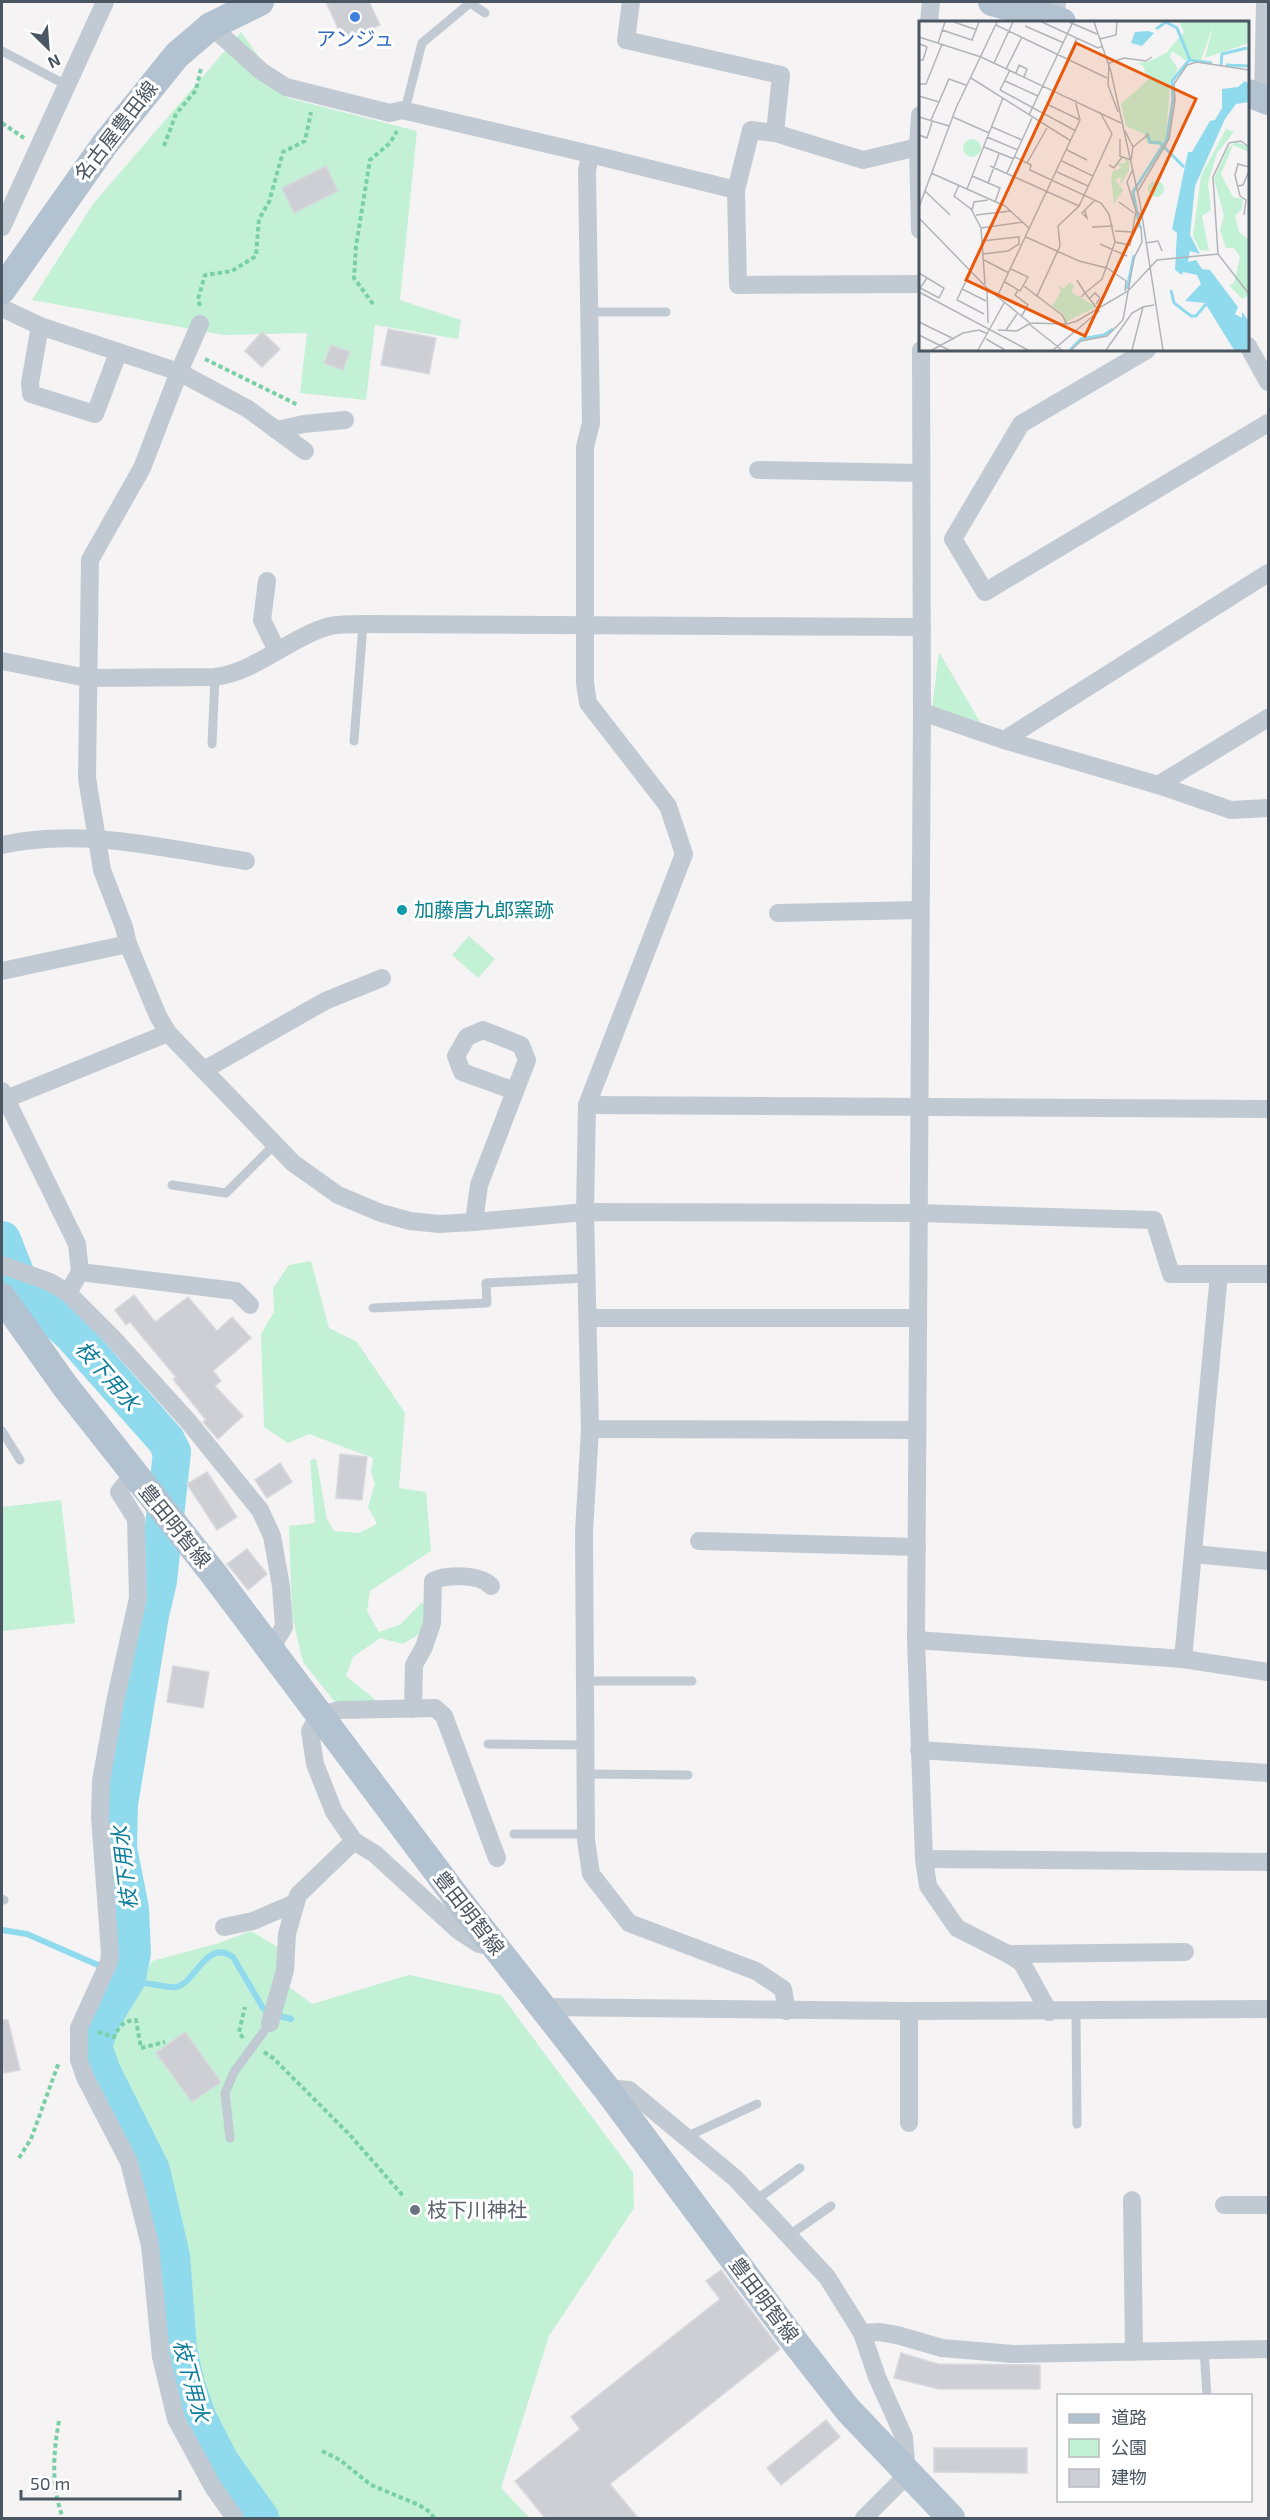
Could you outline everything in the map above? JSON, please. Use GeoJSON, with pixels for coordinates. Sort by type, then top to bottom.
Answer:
{"type":"FeatureCollection","features":[{"type":"Feature","properties":{"kind":"main road","name":"名古屋豊田線"},"geometry":{"type":"LineString","coordinates":[[2,290],[64,200],[139,99],[177,55],[221,36],[260,2]]}},
{"type":"Feature","properties":{"kind":"main road"},"geometry":{"type":"LineString","coordinates":[[992,2],[1058,14]]}},
{"type":"Feature","properties":{"kind":"main road","name":"豊田明智線"},"geometry":{"type":"LineString","coordinates":[[2,1297],[65,1386],[213,1574],[496,1948],[606,2088],[798,2346],[848,2410],[907,2475],[951,2518]]}},
{"type":"Feature","properties":{"kind":"street"},"geometry":{"type":"LineString","coordinates":[[2,227],[9,191],[39,144],[105,2]]}},
{"type":"Feature","properties":{"kind":"street"},"geometry":{"type":"LineString","coordinates":[[632,2],[626,40],[781,75],[775,133]]}},
{"type":"Feature","properties":{"kind":"street"},"geometry":{"type":"LineString","coordinates":[[929,21],[931,2]]}},
{"type":"Feature","properties":{"kind":"street"},"geometry":{"type":"LineString","coordinates":[[1260,97],[1265,2]]}},
{"type":"Feature","properties":{"kind":"street"},"geometry":{"type":"LineString","coordinates":[[221,36],[275,81],[286,87],[390,113],[403,110],[736,190]]}},
{"type":"Feature","properties":{"kind":"street"},"geometry":{"type":"LineString","coordinates":[[918,147],[862,160],[775,133],[751,130],[736,190],[738,285],[919,284]]}},
{"type":"Feature","properties":{"kind":"street"},"geometry":{"type":"LineString","coordinates":[[919,136],[919,175]]}},
{"type":"Feature","properties":{"kind":"street"},"geometry":{"type":"LineString","coordinates":[[590,154],[587,171],[591,423],[585,447],[585,683],[588,703],[668,806],[684,854],[587,1105],[585,1212],[590,1430],[584,1532],[586,1833],[591,1874],[629,1923],[756,1971],[783,1989],[787,2011]]}},
{"type":"Feature","properties":{"kind":"street"},"geometry":{"type":"LineString","coordinates":[[2,308],[40,326],[179,372],[248,409],[305,451]]}},
{"type":"Feature","properties":{"kind":"street"},"geometry":{"type":"LineString","coordinates":[[200,324],[142,468],[90,560],[87,778],[102,870],[124,927],[128,944],[158,1016],[168,1033],[293,1163],[338,1195],[381,1213],[410,1221],[439,1224],[585,1212],[918,1213],[1154,1220],[1171,1274],[1269,1274]]}},
{"type":"Feature","properties":{"kind":"street"},"geometry":{"type":"LineString","coordinates":[[40,326],[30,384],[31,394],[95,414],[118,352]]}},
{"type":"Feature","properties":{"kind":"street"},"geometry":{"type":"LineString","coordinates":[[1249,348],[1269,382]]}},
{"type":"Feature","properties":{"kind":"street"},"geometry":{"type":"LineString","coordinates":[[921,351],[922,712],[916,1640],[924,1859],[928,1886],[957,1928],[1022,1963],[1049,2012]]}},
{"type":"Feature","properties":{"kind":"street"},"geometry":{"type":"LineString","coordinates":[[953,539],[1021,424],[1145,351]]}},
{"type":"Feature","properties":{"kind":"street"},"geometry":{"type":"LineString","coordinates":[[276,430],[345,420]]}},
{"type":"Feature","properties":{"kind":"street"},"geometry":{"type":"LineString","coordinates":[[922,533],[953,539],[985,592],[1269,423]]}},
{"type":"Feature","properties":{"kind":"street"},"geometry":{"type":"LineString","coordinates":[[758,470],[921,472]]}},
{"type":"Feature","properties":{"kind":"street"},"geometry":{"type":"LineString","coordinates":[[1004,740],[1269,573]]}},
{"type":"Feature","properties":{"kind":"street"},"geometry":{"type":"LineString","coordinates":[[267,581],[262,620],[276,651]]}},
{"type":"Feature","properties":{"kind":"street"},"geometry":{"type":"LineString","coordinates":[[2,661],[87,678],[231,675],[330,626],[363,624],[922,627]]}},
{"type":"Feature","properties":{"kind":"street"},"geometry":{"type":"LineString","coordinates":[[922,712],[1004,740],[1158,785],[1231,810],[1269,808]]}},
{"type":"Feature","properties":{"kind":"street"},"geometry":{"type":"LineString","coordinates":[[1158,785],[1269,718]]}},
{"type":"Feature","properties":{"kind":"street"},"geometry":{"type":"LineString","coordinates":[[2,846],[53,839],[96,840],[246,861]]}},
{"type":"Feature","properties":{"kind":"street"},"geometry":{"type":"LineString","coordinates":[[778,912],[920,910]]}},
{"type":"Feature","properties":{"kind":"street"},"geometry":{"type":"LineString","coordinates":[[2,972],[128,944]]}},
{"type":"Feature","properties":{"kind":"street"},"geometry":{"type":"LineString","coordinates":[[204,1070],[325,1001],[382,978]]}},
{"type":"Feature","properties":{"kind":"street"},"geometry":{"type":"LineString","coordinates":[[68,1293],[80,1272],[77,1244],[4,1095],[168,1033]]}},
{"type":"Feature","properties":{"kind":"street"},"geometry":{"type":"LineString","coordinates":[[474,1222],[479,1185],[515,1091]]}},
{"type":"Feature","properties":{"kind":"street"},"geometry":{"type":"LineString","coordinates":[[587,1105],[918,1109],[1269,1109]]}},
{"type":"Feature","properties":{"kind":"street"},"geometry":{"type":"LineString","coordinates":[[2,1265],[50,1282],[68,1293],[113,1338],[188,1421],[260,1510],[272,1536],[282,1596],[284,1627],[270,1650]]}},
{"type":"Feature","properties":{"kind":"street"},"geometry":{"type":"LineString","coordinates":[[80,1272],[236,1291],[250,1305]]}},
{"type":"Feature","properties":{"kind":"street"},"geometry":{"type":"LineString","coordinates":[[1183,1659],[1219,1274]]}},
{"type":"Feature","properties":{"kind":"street"},"geometry":{"type":"LineString","coordinates":[[589,1318],[918,1318]]}},
{"type":"Feature","properties":{"kind":"street"},"geometry":{"type":"LineString","coordinates":[[590,1430],[917,1430]]}},
{"type":"Feature","properties":{"kind":"street"},"geometry":{"type":"LineString","coordinates":[[136,1479],[119,1492],[136,1519],[138,1598],[115,1702],[101,1781],[100,1817],[109,1924],[105,1969],[79,2028],[79,2060],[85,2077],[129,2162],[150,2245],[161,2357],[176,2419],[213,2487],[235,2518]]}},
{"type":"Feature","properties":{"kind":"street"},"geometry":{"type":"LineString","coordinates":[[699,1541],[917,1547]]}},
{"type":"Feature","properties":{"kind":"street"},"geometry":{"type":"LineString","coordinates":[[1193,1554],[1269,1561]]}},
{"type":"Feature","properties":{"kind":"street"},"geometry":{"type":"LineString","coordinates":[[413,1709],[414,1665],[424,1647],[432,1623],[433,1581],[441,1576],[476,1578],[487,1581],[491,1586]]}},
{"type":"Feature","properties":{"kind":"street"},"geometry":{"type":"LineString","coordinates":[[916,1640],[1183,1659],[1269,1672]]}},
{"type":"Feature","properties":{"kind":"street"},"geometry":{"type":"LineString","coordinates":[[496,1948],[479,1944],[459,1931],[375,1854],[354,1841],[334,1812],[315,1764],[310,1731],[319,1715],[340,1710],[435,1708],[444,1716],[497,1858]]}},
{"type":"Feature","properties":{"kind":"street"},"geometry":{"type":"LineString","coordinates":[[919,1750],[1269,1773]]}},
{"type":"Feature","properties":{"kind":"street"},"geometry":{"type":"LineString","coordinates":[[272,2016],[285,1970],[287,1934],[298,1895],[354,1841]]}},
{"type":"Feature","properties":{"kind":"street"},"geometry":{"type":"LineString","coordinates":[[924,1859],[1269,1862]]}},
{"type":"Feature","properties":{"kind":"street"},"geometry":{"type":"LineString","coordinates":[[224,1927],[254,1921],[295,1903]]}},
{"type":"Feature","properties":{"kind":"street"},"geometry":{"type":"LineString","coordinates":[[1008,1954],[1185,1952]]}},
{"type":"Feature","properties":{"kind":"street"},"geometry":{"type":"LineString","coordinates":[[543,2007],[1049,2012],[1269,2009]]}},
{"type":"Feature","properties":{"kind":"street"},"geometry":{"type":"LineString","coordinates":[[909,2011],[909,2122]]}},
{"type":"Feature","properties":{"kind":"street"},"geometry":{"type":"LineString","coordinates":[[606,2088],[628,2090],[735,2178],[827,2277],[862,2333],[877,2377],[904,2437],[907,2475],[864,2518]]}},
{"type":"Feature","properties":{"kind":"street"},"geometry":{"type":"LineString","coordinates":[[1132,2200],[1134,2352]]}},
{"type":"Feature","properties":{"kind":"street"},"geometry":{"type":"LineString","coordinates":[[1224,2205],[1269,2205]]}},
{"type":"Feature","properties":{"kind":"street"},"geometry":{"type":"LineString","coordinates":[[862,2333],[879,2332],[897,2335],[942,2348],[1013,2354],[1269,2349]]}},
{"type":"Feature","properties":{"kind":"lane"},"geometry":{"type":"LineString","coordinates":[[403,110],[422,43],[470,2],[485,13]]}},
{"type":"Feature","properties":{"kind":"lane"},"geometry":{"type":"LineString","coordinates":[[2,51],[66,85]]}},
{"type":"Feature","properties":{"kind":"lane"},"geometry":{"type":"LineString","coordinates":[[589,312],[666,312]]}},
{"type":"Feature","properties":{"kind":"lane"},"geometry":{"type":"LineString","coordinates":[[354,741],[363,624]]}},
{"type":"Feature","properties":{"kind":"lane"},"geometry":{"type":"LineString","coordinates":[[212,744],[215,676]]}},
{"type":"Feature","properties":{"kind":"lane"},"geometry":{"type":"LineString","coordinates":[[172,1185],[226,1193],[275,1144]]}},
{"type":"Feature","properties":{"kind":"lane"},"geometry":{"type":"LineString","coordinates":[[373,1308],[487,1302],[486,1283],[587,1278]]}},
{"type":"Feature","properties":{"kind":"lane"},"geometry":{"type":"LineString","coordinates":[[2,1431],[20,1460]]}},
{"type":"Feature","properties":{"kind":"lane"},"geometry":{"type":"LineString","coordinates":[[585,1681],[692,1681]]}},
{"type":"Feature","properties":{"kind":"lane"},"geometry":{"type":"LineString","coordinates":[[488,1744],[585,1745]]}},
{"type":"Feature","properties":{"kind":"lane"},"geometry":{"type":"LineString","coordinates":[[585,1774],[688,1774]]}},
{"type":"Feature","properties":{"kind":"lane"},"geometry":{"type":"LineString","coordinates":[[514,1834],[586,1833]]}},
{"type":"Feature","properties":{"kind":"lane"},"geometry":{"type":"LineString","coordinates":[[1076,2012],[1077,2124]]}},
{"type":"Feature","properties":{"kind":"lane"},"geometry":{"type":"LineString","coordinates":[[230,2138],[225,2093],[234,2072],[272,2016]]}},
{"type":"Feature","properties":{"kind":"lane"},"geometry":{"type":"LineString","coordinates":[[686,2137],[757,2103]]}},
{"type":"Feature","properties":{"kind":"lane"},"geometry":{"type":"LineString","coordinates":[[756,2200],[800,2168]]}},
{"type":"Feature","properties":{"kind":"lane"},"geometry":{"type":"LineString","coordinates":[[788,2236],[831,2206]]}},
{"type":"Feature","properties":{"kind":"lane"},"geometry":{"type":"LineString","coordinates":[[1204,2349],[1207,2394]]}},
{"type":"Feature","properties":{"kind":"path"},"geometry":{"type":"LineString","coordinates":[[164,146],[176,114],[196,90],[201,68],[221,36]]}},
{"type":"Feature","properties":{"kind":"path"},"geometry":{"type":"LineString","coordinates":[[200,324],[202,313],[198,299],[205,275],[232,272],[256,256],[259,219],[269,202],[283,152],[305,141],[314,94]]}},
{"type":"Feature","properties":{"kind":"path"},"geometry":{"type":"LineString","coordinates":[[373,304],[354,278],[356,246],[370,160],[390,142],[397,131],[403,110]]}},
{"type":"Feature","properties":{"kind":"path"},"geometry":{"type":"LineString","coordinates":[[2,123],[39,144]]}},
{"type":"Feature","properties":{"kind":"path"},"geometry":{"type":"LineString","coordinates":[[188,351],[321,417],[324,422]]}},
{"type":"Feature","properties":{"kind":"path"},"geometry":{"type":"LineString","coordinates":[[245,2007],[239,2031],[246,2042],[273,2058],[340,2125],[404,2197]]}},
{"type":"Feature","properties":{"kind":"path"},"geometry":{"type":"LineString","coordinates":[[114,2037],[121,2024],[125,2021],[136,2020],[141,2048],[165,2042]]}},
{"type":"Feature","properties":{"kind":"path"},"geometry":{"type":"LineString","coordinates":[[19,2158],[31,2139],[66,2043],[73,2032],[79,2028]]}},
{"type":"Feature","properties":{"kind":"path"},"geometry":{"type":"LineString","coordinates":[[58,2421],[52,2455],[58,2505],[63,2518]]}},
{"type":"Feature","properties":{"kind":"path"},"geometry":{"type":"LineString","coordinates":[[322,2451],[340,2460],[371,2485],[419,2505],[430,2512],[434,2518]]}},
{"type":"Feature","properties":{"kind":"green space"},"geometry":{"type":"Polygon","coordinates":[[[241,32],[288,98],[417,131],[400,300],[461,320],[458,339],[375,325],[366,400],[300,393],[307,333],[224,335],[32,300],[93,204],[241,32]]]}},
{"type":"Feature","properties":{"kind":"green space"},"geometry":{"type":"Polygon","coordinates":[[[939,652],[980,722],[932,708],[939,652]]]}},
{"type":"Feature","properties":{"kind":"green space"},"geometry":{"type":"Polygon","coordinates":[[[469,936],[495,959],[478,978],[452,955],[469,936]]]}},
{"type":"Feature","properties":{"kind":"green space"},"geometry":{"type":"Polygon","coordinates":[[[311,1261],[329,1328],[357,1342],[405,1413],[399,1488],[426,1492],[431,1551],[370,1591],[367,1611],[379,1632],[401,1624],[421,1603],[430,1607],[424,1631],[403,1644],[380,1638],[353,1657],[346,1676],[384,1707],[338,1706],[303,1662],[292,1615],[289,1526],[315,1523],[310,1460],[316,1459],[327,1519],[334,1531],[359,1533],[377,1524],[368,1507],[375,1484],[371,1472],[373,1458],[309,1434],[288,1443],[264,1427],[261,1334],[274,1312],[273,1288],[289,1265],[311,1261]]]}},
{"type":"Feature","properties":{"kind":"green space"},"geometry":{"type":"Polygon","coordinates":[[[61,1500],[75,1623],[2,1631],[2,1507],[61,1500]]]}},
{"type":"Feature","properties":{"kind":"green space"},"geometry":{"type":"Polygon","coordinates":[[[251,1931],[279,1948],[288,1986],[312,2004],[409,1975],[501,1995],[633,2172],[634,2208],[549,2336],[501,2488],[530,2518],[277,2518],[215,2418],[190,2343],[183,2247],[166,2181],[104,2065],[101,2041],[106,2024],[136,1989],[152,1961],[216,1944],[251,1931]]]}},
{"type":"Feature","properties":{"kind":"building","name":"アンジュ"},"geometry":{"type":"Polygon","coordinates":[[[326,2],[369,2],[380,25],[344,41],[326,2]]]}},
{"type":"Feature","properties":{"kind":"building"},"geometry":{"type":"Polygon","coordinates":[[[326,166],[338,191],[294,213],[282,188],[326,166]]]}},
{"type":"Feature","properties":{"kind":"building"},"geometry":{"type":"Polygon","coordinates":[[[388,329],[436,338],[429,374],[381,365],[388,329]]]}},
{"type":"Feature","properties":{"kind":"building"},"geometry":{"type":"Polygon","coordinates":[[[262,332],[280,349],[262,367],[245,351],[262,332]]]}},
{"type":"Feature","properties":{"kind":"building"},"geometry":{"type":"Polygon","coordinates":[[[331,345],[350,352],[343,370],[324,363],[331,345]]]}},
{"type":"Feature","properties":{"kind":"building"},"geometry":{"type":"Polygon","coordinates":[[[134,1295],[155,1322],[188,1297],[217,1331],[232,1317],[251,1338],[213,1371],[221,1381],[215,1386],[243,1416],[218,1439],[203,1422],[206,1420],[173,1379],[176,1377],[130,1322],[126,1325],[115,1310],[134,1295]]]}},
{"type":"Feature","properties":{"kind":"building"},"geometry":{"type":"Polygon","coordinates":[[[340,1454],[367,1457],[362,1500],[336,1498],[340,1454]]]}},
{"type":"Feature","properties":{"kind":"building"},"geometry":{"type":"Polygon","coordinates":[[[280,1463],[292,1482],[267,1498],[255,1480],[280,1463]]]}},
{"type":"Feature","properties":{"kind":"building"},"geometry":{"type":"Polygon","coordinates":[[[207,1472],[237,1517],[217,1530],[187,1484],[207,1472]]]}},
{"type":"Feature","properties":{"kind":"building"},"geometry":{"type":"Polygon","coordinates":[[[247,1549],[267,1574],[248,1590],[227,1564],[247,1549]]]}},
{"type":"Feature","properties":{"kind":"building"},"geometry":{"type":"Polygon","coordinates":[[[173,1666],[209,1672],[203,1708],[167,1702],[173,1666]]]}},
{"type":"Feature","properties":{"kind":"building"},"geometry":{"type":"Polygon","coordinates":[[[2,2020],[8,2020],[20,2070],[4,2073],[2,2020]]]}},
{"type":"Feature","properties":{"kind":"building"},"geometry":{"type":"Polygon","coordinates":[[[185,2032],[221,2082],[192,2102],[156,2053],[185,2032]]]}},
{"type":"Feature","properties":{"kind":"building"},"geometry":{"type":"Polygon","coordinates":[[[721,2270],[780,2349],[610,2484],[638,2518],[545,2518],[515,2481],[580,2429],[571,2417],[720,2299],[706,2281],[721,2270]]]}},
{"type":"Feature","properties":{"kind":"building"},"geometry":{"type":"Polygon","coordinates":[[[901,2353],[938,2364],[1040,2365],[1040,2389],[939,2389],[894,2378],[901,2353]]]}},
{"type":"Feature","properties":{"kind":"building"},"geometry":{"type":"Polygon","coordinates":[[[826,2420],[840,2437],[781,2485],[767,2468],[826,2420]]]}},
{"type":"Feature","properties":{"kind":"building"},"geometry":{"type":"Polygon","coordinates":[[[934,2448],[1027,2448],[1027,2473],[934,2472],[934,2448]]]}},
{"type":"Feature","properties":{"kind":"waterway","name":"枝下用水"},"geometry":{"type":"LineString","coordinates":[[2,1240],[21,1288],[72,1334],[166,1440],[172,1452],[158,1581],[150,1615],[119,1804],[118,1848],[130,1909],[132,1953],[127,1978],[102,2019],[93,2046],[101,2070],[151,2170],[171,2256],[178,2349],[186,2385],[198,2419],[220,2462],[260,2518]]}},
{"type":"Feature","properties":{"kind":"waterway"},"geometry":{"type":"LineString","coordinates":[[2,1930],[27,1934],[139,1983],[169,1987],[183,1984],[208,1957],[216,1953],[224,1953],[233,1957],[268,2013],[291,2019]]}},
{"type":"Feature","properties":{"kind":"place","name":"アンジュ"},"geometry":{"type":"Point","coordinates":[355,17]}},
{"type":"Feature","properties":{"kind":"place","name":"加藤唐九郎窯跡"},"geometry":{"type":"Point","coordinates":[402,910]}},
{"type":"Feature","properties":{"kind":"place","name":"枝下川神社"},"geometry":{"type":"Point","coordinates":[415,2210]}}]}
